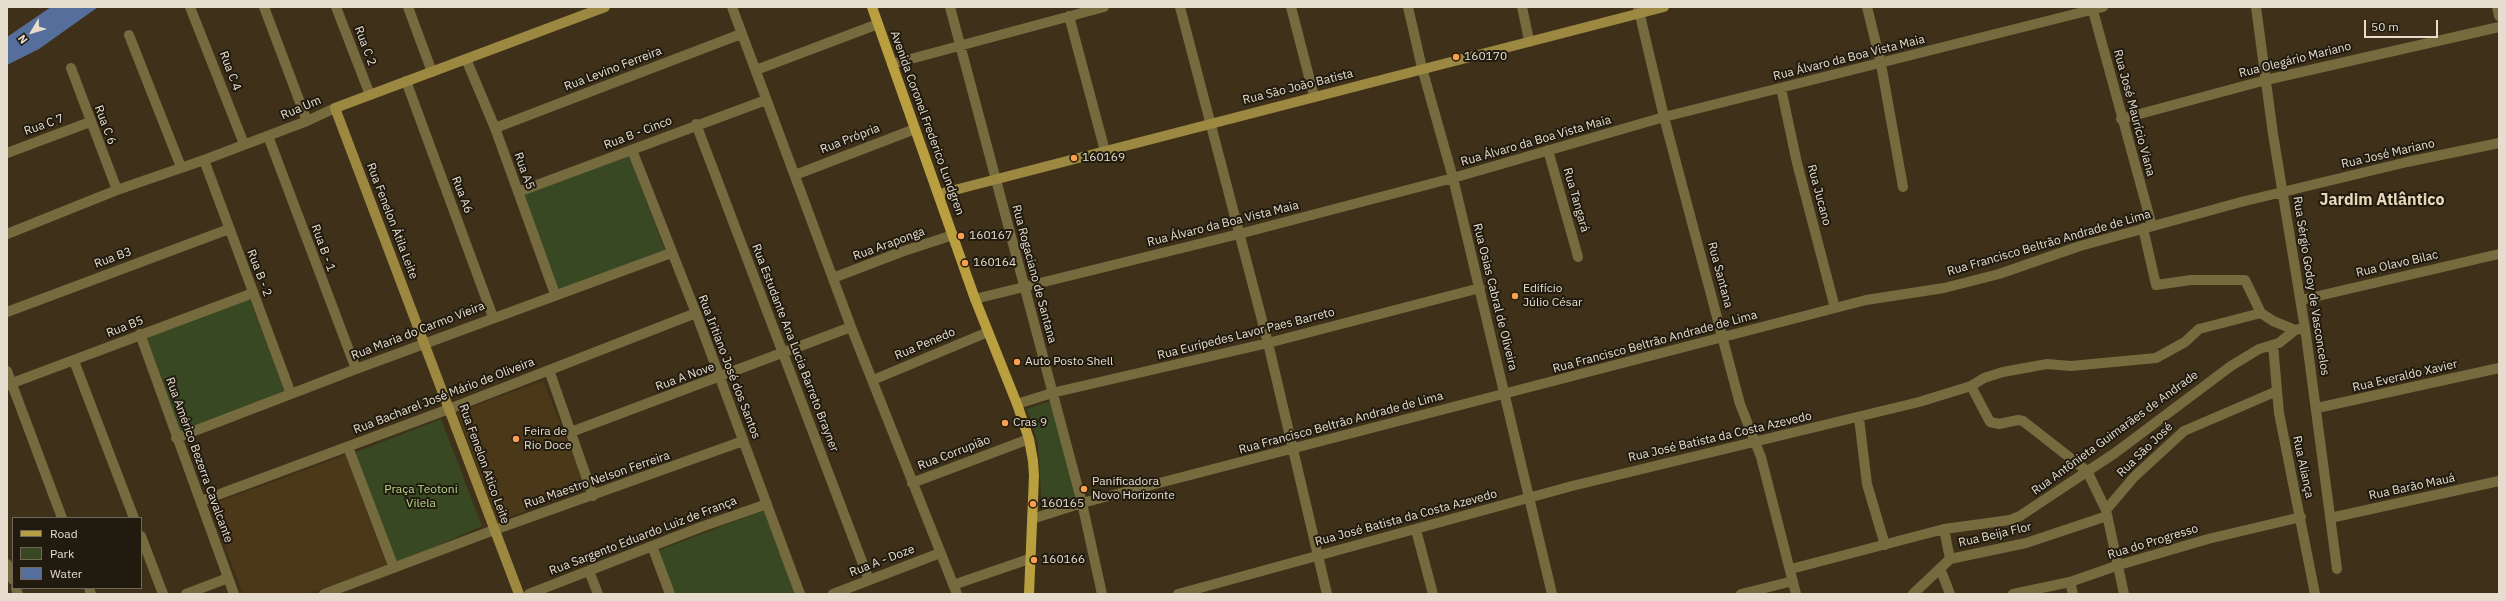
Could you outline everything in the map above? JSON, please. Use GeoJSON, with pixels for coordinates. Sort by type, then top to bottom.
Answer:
{"type":"FeatureCollection","features":[{"type":"Feature","properties":{"kind":"main road","name":"Avenida Coronel Frederico Lundgren"},"geometry":{"type":"LineString","coordinates":[[872,7],[975,299],[1018,404],[1034,461],[1032,558],[1028,594]]}},
{"type":"Feature","properties":{"kind":"street","name":"Rua C 4"},"geometry":{"type":"LineString","coordinates":[[190,7],[244,144]]}},
{"type":"Feature","properties":{"kind":"street"},"geometry":{"type":"LineString","coordinates":[[264,7],[307,121]]}},
{"type":"Feature","properties":{"kind":"street","name":"Rua C 2"},"geometry":{"type":"LineString","coordinates":[[336,7],[370,95]]}},
{"type":"Feature","properties":{"kind":"street"},"geometry":{"type":"LineString","coordinates":[[408,7],[432,72]]}},
{"type":"Feature","properties":{"kind":"street","name":"Rua Um"},"geometry":{"type":"LineString","coordinates":[[7,234],[117,190],[268,136],[335,108],[605,7]]}},
{"type":"Feature","properties":{"kind":"street"},"geometry":{"type":"LineString","coordinates":[[732,7],[851,328],[955,589],[1032,558]]}},
{"type":"Feature","properties":{"kind":"street","name":"Rua Rogaciano de Santana"},"geometry":{"type":"LineString","coordinates":[[950,7],[1082,504],[1102,594]]}},
{"type":"Feature","properties":{"kind":"street"},"geometry":{"type":"LineString","coordinates":[[892,64],[1104,7]]}},
{"type":"Feature","properties":{"kind":"street"},"geometry":{"type":"LineString","coordinates":[[1180,7],[1268,342],[1327,594]]}},
{"type":"Feature","properties":{"kind":"street"},"geometry":{"type":"LineString","coordinates":[[1291,7],[1314,96]]}},
{"type":"Feature","properties":{"kind":"street","name":"Rua Osias Cabral de Oliveira"},"geometry":{"type":"LineString","coordinates":[[1408,7],[1422,68],[1453,178],[1480,288],[1506,394],[1528,499],[1552,594]]}},
{"type":"Feature","properties":{"kind":"street"},"geometry":{"type":"LineString","coordinates":[[1522,7],[1529,40]]}},
{"type":"Feature","properties":{"kind":"street","name":"Rua São João Batista"},"geometry":{"type":"LineString","coordinates":[[939,194],[996,181],[1639,10],[1664,7]]}},
{"type":"Feature","properties":{"kind":"street"},"geometry":{"type":"LineString","coordinates":[[1867,7],[1881,64],[1903,187]]}},
{"type":"Feature","properties":{"kind":"street","name":"Rua Sérgio Godoy de Vasconcelos"},"geometry":{"type":"LineString","coordinates":[[2256,7],[2317,408],[2337,569]]}},
{"type":"Feature","properties":{"kind":"street"},"geometry":{"type":"LineString","coordinates":[[2497,7],[2499,16]]}},
{"type":"Feature","properties":{"kind":"street","name":"Rua Álvaro da Boa Vista Maia"},"geometry":{"type":"LineString","coordinates":[[975,299],[1239,234],[1453,178],[1664,117],[1881,64],[2096,8]]}},
{"type":"Feature","properties":{"kind":"street","name":"Rua José Maurício Viana"},"geometry":{"type":"LineString","coordinates":[[2096,8],[2147,227],[2156,285],[2191,280],[2240,278],[2248,284],[2261,313]]}},
{"type":"Feature","properties":{"kind":"street","name":"Rua Santana"},"geometry":{"type":"LineString","coordinates":[[1639,10],[1664,117],[1740,404],[1755,442],[1791,569],[1796,594]]}},
{"type":"Feature","properties":{"kind":"street"},"geometry":{"type":"LineString","coordinates":[[1069,16],[1105,151]]}},
{"type":"Feature","properties":{"kind":"street"},"geometry":{"type":"LineString","coordinates":[[756,70],[878,24]]}},
{"type":"Feature","properties":{"kind":"street","name":"Rua Olegário Mariano"},"geometry":{"type":"LineString","coordinates":[[2121,119],[2266,80],[2499,27]]}},
{"type":"Feature","properties":{"kind":"street","name":"Rua Levino Ferreira"},"geometry":{"type":"LineString","coordinates":[[495,128],[741,34]]}},
{"type":"Feature","properties":{"kind":"street"},"geometry":{"type":"LineString","coordinates":[[129,35],[181,167]]}},
{"type":"Feature","properties":{"kind":"street","name":"Rua A5"},"geometry":{"type":"LineString","coordinates":[[466,59],[495,128],[555,294]]}},
{"type":"Feature","properties":{"kind":"street","name":"Rua C 6"},"geometry":{"type":"LineString","coordinates":[[70,68],[117,190]]}},
{"type":"Feature","properties":{"kind":"street","name":"Rua A6"},"geometry":{"type":"LineString","coordinates":[[406,81],[493,317]]}},
{"type":"Feature","properties":{"kind":"street","name":"Rua Jucano"},"geometry":{"type":"LineString","coordinates":[[1781,88],[1797,164],[1835,308]]}},
{"type":"Feature","properties":{"kind":"street","name":"Rua B - Cinco"},"geometry":{"type":"LineString","coordinates":[[518,192],[632,150],[696,124],[766,100]]}},
{"type":"Feature","properties":{"kind":"street","name":"Rua Fenelon Átila Leite"},"geometry":{"type":"LineString","coordinates":[[335,108],[425,343]]}},
{"type":"Feature","properties":{"kind":"street","name":"Rua C 7"},"geometry":{"type":"LineString","coordinates":[[7,153],[90,122]]}},
{"type":"Feature","properties":{"kind":"street","name":"Rua Estudante Ana Lucia Barreto Brayner"},"geometry":{"type":"LineString","coordinates":[[696,124],[869,580]]}},
{"type":"Feature","properties":{"kind":"street","name":"Rua Própria"},"geometry":{"type":"LineString","coordinates":[[795,175],[915,129]]}},
{"type":"Feature","properties":{"kind":"street","name":"Rua B - 1"},"geometry":{"type":"LineString","coordinates":[[268,136],[356,369]]}},
{"type":"Feature","properties":{"kind":"street","name":"Rua José Mariano"},"geometry":{"type":"LineString","coordinates":[[2283,192],[2499,143]]}},
{"type":"Feature","properties":{"kind":"street","name":"Rua Iritiano José dos Santos"},"geometry":{"type":"LineString","coordinates":[[632,150],[671,253],[696,313],[800,594]]}},
{"type":"Feature","properties":{"kind":"street","name":"Rua Tangará"},"geometry":{"type":"LineString","coordinates":[[1548,150],[1578,257]]}},
{"type":"Feature","properties":{"kind":"street","name":"Rua B - 2"},"geometry":{"type":"LineString","coordinates":[[204,160],[291,394]]}},
{"type":"Feature","properties":{"kind":"street","name":"Rua Francisco Beltrão Andrade de Lima"},"geometry":{"type":"LineString","coordinates":[[1032,519],[1082,504],[1835,308],[1888,296],[1944,288],[1992,275],[2080,246],[2147,227],[2283,192]]}},
{"type":"Feature","properties":{"kind":"street","name":"Rua B3"},"geometry":{"type":"LineString","coordinates":[[7,312],[229,229]]}},
{"type":"Feature","properties":{"kind":"street","name":"Rua Araponga"},"geometry":{"type":"LineString","coordinates":[[833,278],[901,252],[953,235]]}},
{"type":"Feature","properties":{"kind":"street","name":"Rua Maria do Carmo Vieira"},"geometry":{"type":"LineString","coordinates":[[176,438],[493,317],[671,253]]}},
{"type":"Feature","properties":{"kind":"street","name":"Rua Olavo Bilac"},"geometry":{"type":"LineString","coordinates":[[2301,300],[2499,254]]}},
{"type":"Feature","properties":{"kind":"street","name":"Rua Eurípedes Lavor Paes Barreto"},"geometry":{"type":"LineString","coordinates":[[1018,404],[1052,393],[1268,342],[1480,288]]}},
{"type":"Feature","properties":{"kind":"street","name":"Rua B5"},"geometry":{"type":"LineString","coordinates":[[9,384],[253,293]]}},
{"type":"Feature","properties":{"kind":"street","name":"Rua Bacharel José Mário de Oliveira"},"geometry":{"type":"LineString","coordinates":[[201,501],[449,409],[696,313]]}},
{"type":"Feature","properties":{"kind":"street"},"geometry":{"type":"LineString","coordinates":[[2261,313],[2273,322],[2294,330]]}},
{"type":"Feature","properties":{"kind":"street","name":"Rua José Batista da Costa Azevedo"},"geometry":{"type":"LineString","coordinates":[[1178,594],[1317,555],[1416,530],[1528,499],[1755,442],[1858,418],[1971,386],[1984,378],[2036,365],[2077,366],[2156,358],[2185,342],[2199,329],[2261,313]]}},
{"type":"Feature","properties":{"kind":"street","name":"Rua A Nove"},"geometry":{"type":"LineString","coordinates":[[572,432],[851,328]]}},
{"type":"Feature","properties":{"kind":"street","name":"Rua Antônieta Guimarães de Andrade"},"geometry":{"type":"LineString","coordinates":[[1791,569],[1944,529],[2003,522],[2020,516],[2087,471],[2231,366],[2259,349],[2273,345],[2294,330],[2305,328]]}},
{"type":"Feature","properties":{"kind":"street","name":"Rua Penedo"},"geometry":{"type":"LineString","coordinates":[[873,380],[988,332]]}},
{"type":"Feature","properties":{"kind":"street","name":"Rua Américo Bezerra Cavalcante"},"geometry":{"type":"LineString","coordinates":[[140,334],[176,438],[201,501],[234,594]]}},
{"type":"Feature","properties":{"kind":"street","name":"Rua Fenelon Atico Leite"},"geometry":{"type":"LineString","coordinates":[[425,343],[519,594]]}},
{"type":"Feature","properties":{"kind":"street","name":"Rua Aliança"},"geometry":{"type":"LineString","coordinates":[[2273,345],[2277,391],[2288,462],[2315,594]]}},
{"type":"Feature","properties":{"kind":"street"},"geometry":{"type":"LineString","coordinates":[[74,361],[134,517]]}},
{"type":"Feature","properties":{"kind":"street","name":"Rua Everaldo Xavier"},"geometry":{"type":"LineString","coordinates":[[2317,408],[2499,368]]}},
{"type":"Feature","properties":{"kind":"street"},"geometry":{"type":"LineString","coordinates":[[549,370],[572,432],[593,496]]}},
{"type":"Feature","properties":{"kind":"street"},"geometry":{"type":"LineString","coordinates":[[7,371],[9,384],[62,517]]}},
{"type":"Feature","properties":{"kind":"street"},"geometry":{"type":"LineString","coordinates":[[1971,386],[1990,422],[1994,424],[2018,420],[2023,421],[2087,471],[2107,513],[2124,594]]}},
{"type":"Feature","properties":{"kind":"street","name":"Rua São José"},"geometry":{"type":"LineString","coordinates":[[2107,513],[2138,473],[2184,431],[2277,391]]}},
{"type":"Feature","properties":{"kind":"street"},"geometry":{"type":"LineString","coordinates":[[1858,418],[1868,484],[1885,545]]}},
{"type":"Feature","properties":{"kind":"street","name":"Rua Corrupião"},"geometry":{"type":"LineString","coordinates":[[912,483],[1028,439]]}},
{"type":"Feature","properties":{"kind":"street","name":"Rua Maestro Nelson Ferreira"},"geometry":{"type":"LineString","coordinates":[[324,594],[494,530],[593,496],[743,441]]}},
{"type":"Feature","properties":{"kind":"street"},"geometry":{"type":"LineString","coordinates":[[348,447],[394,568]]}},
{"type":"Feature","properties":{"kind":"street","name":"Rua Barão Mauá"},"geometry":{"type":"LineString","coordinates":[[2330,518],[2499,481]]}},
{"type":"Feature","properties":{"kind":"street","name":"Rua Sargento Eduardo Luiz de França"},"geometry":{"type":"LineString","coordinates":[[529,594],[652,546],[767,504]]}},
{"type":"Feature","properties":{"kind":"street","name":"Rua Beija Flor"},"geometry":{"type":"LineString","coordinates":[[1913,594],[1950,559],[2026,543],[2107,513]]}},
{"type":"Feature","properties":{"kind":"street","name":"Rua do Progresso"},"geometry":{"type":"LineString","coordinates":[[2013,594],[2070,582],[2119,565],[2208,539],[2300,518]]}},
{"type":"Feature","properties":{"kind":"street"},"geometry":{"type":"LineString","coordinates":[[1944,529],[1950,559]]}},
{"type":"Feature","properties":{"kind":"street"},"geometry":{"type":"LineString","coordinates":[[1416,530],[1433,594]]}},
{"type":"Feature","properties":{"kind":"street"},"geometry":{"type":"LineString","coordinates":[[142,539],[163,594]]}},
{"type":"Feature","properties":{"kind":"street"},"geometry":{"type":"LineString","coordinates":[[652,546],[670,594]]}},
{"type":"Feature","properties":{"kind":"street","name":"Rua A - Doze"},"geometry":{"type":"LineString","coordinates":[[833,594],[940,553]]}},
{"type":"Feature","properties":{"kind":"street"},"geometry":{"type":"LineString","coordinates":[[7,564],[11,579]]}},
{"type":"Feature","properties":{"kind":"street"},"geometry":{"type":"LineString","coordinates":[[1940,568],[1950,594]]}},
{"type":"Feature","properties":{"kind":"street"},"geometry":{"type":"LineString","coordinates":[[589,571],[598,594]]}},
{"type":"Feature","properties":{"kind":"street"},"geometry":{"type":"LineString","coordinates":[[186,594],[228,578]]}},
{"type":"Feature","properties":{"kind":"street"},"geometry":{"type":"LineString","coordinates":[[1741,594],[1793,580]]}},
{"type":"Feature","properties":{"kind":"street"},"geometry":{"type":"LineString","coordinates":[[2070,582],[2073,594]]}},
{"type":"Feature","properties":{"kind":"shaded area","name":"Feira de Rio Doce"},"geometry":{"type":"Polygon","coordinates":[[[543,381],[586,487],[497,522],[457,412],[543,381]]]}},
{"type":"Feature","properties":{"kind":"shaded area"},"geometry":{"type":"Polygon","coordinates":[[[346,455],[387,565],[307,594],[243,594],[210,505],[346,455]]]}},
{"type":"Feature","properties":{"kind":"green space"},"geometry":{"type":"Polygon","coordinates":[[[629,155],[665,250],[557,292],[520,196],[629,155]]]}},
{"type":"Feature","properties":{"kind":"green space"},"geometry":{"type":"Polygon","coordinates":[[[249,298],[285,391],[178,434],[142,339],[249,298]]]}},
{"type":"Feature","properties":{"kind":"green space"},"geometry":{"type":"Polygon","coordinates":[[[1059,398],[1085,499],[1042,510],[1038,443],[1027,409],[1059,398]]]}},
{"type":"Feature","properties":{"kind":"green space","name":"Praça Teotoni Vilela"},"geometry":{"type":"Polygon","coordinates":[[[441,419],[482,526],[397,564],[354,453],[441,419]]]}},
{"type":"Feature","properties":{"kind":"green space"},"geometry":{"type":"Polygon","coordinates":[[[765,510],[795,594],[672,594],[657,551],[765,510]]]}},
{"type":"Feature","properties":{"kind":"water"},"geometry":{"type":"Polygon","coordinates":[[[51,7],[98,7],[39,49],[7,65],[7,37],[51,7]]]}},
{"type":"Feature","properties":{"kind":"place","name":"160170"},"geometry":{"type":"Point","coordinates":[1456,57]}},
{"type":"Feature","properties":{"kind":"place","name":"160169"},"geometry":{"type":"Point","coordinates":[1074,158]}},
{"type":"Feature","properties":{"kind":"place","name":"160167"},"geometry":{"type":"Point","coordinates":[961,236]}},
{"type":"Feature","properties":{"kind":"place","name":"160164"},"geometry":{"type":"Point","coordinates":[965,263]}},
{"type":"Feature","properties":{"kind":"place","name":"Edifício Júlio César"},"geometry":{"type":"Point","coordinates":[1515,296]}},
{"type":"Feature","properties":{"kind":"place","name":"Auto Posto Shell"},"geometry":{"type":"Point","coordinates":[1017,362]}},
{"type":"Feature","properties":{"kind":"place","name":"Cras 9"},"geometry":{"type":"Point","coordinates":[1005,423]}},
{"type":"Feature","properties":{"kind":"place","name":"Feira de Rio Doce"},"geometry":{"type":"Point","coordinates":[516,439]}},
{"type":"Feature","properties":{"kind":"place","name":"Panificadora Novo Horizonte"},"geometry":{"type":"Point","coordinates":[1084,489]}},
{"type":"Feature","properties":{"kind":"place","name":"160165"},"geometry":{"type":"Point","coordinates":[1033,504]}},
{"type":"Feature","properties":{"kind":"place","name":"160166"},"geometry":{"type":"Point","coordinates":[1034,560]}},
{"type":"Feature","properties":{"kind":"district","name":"Jardim Atlântico"},"geometry":{"type":"Point","coordinates":[2382,200]}}]}
